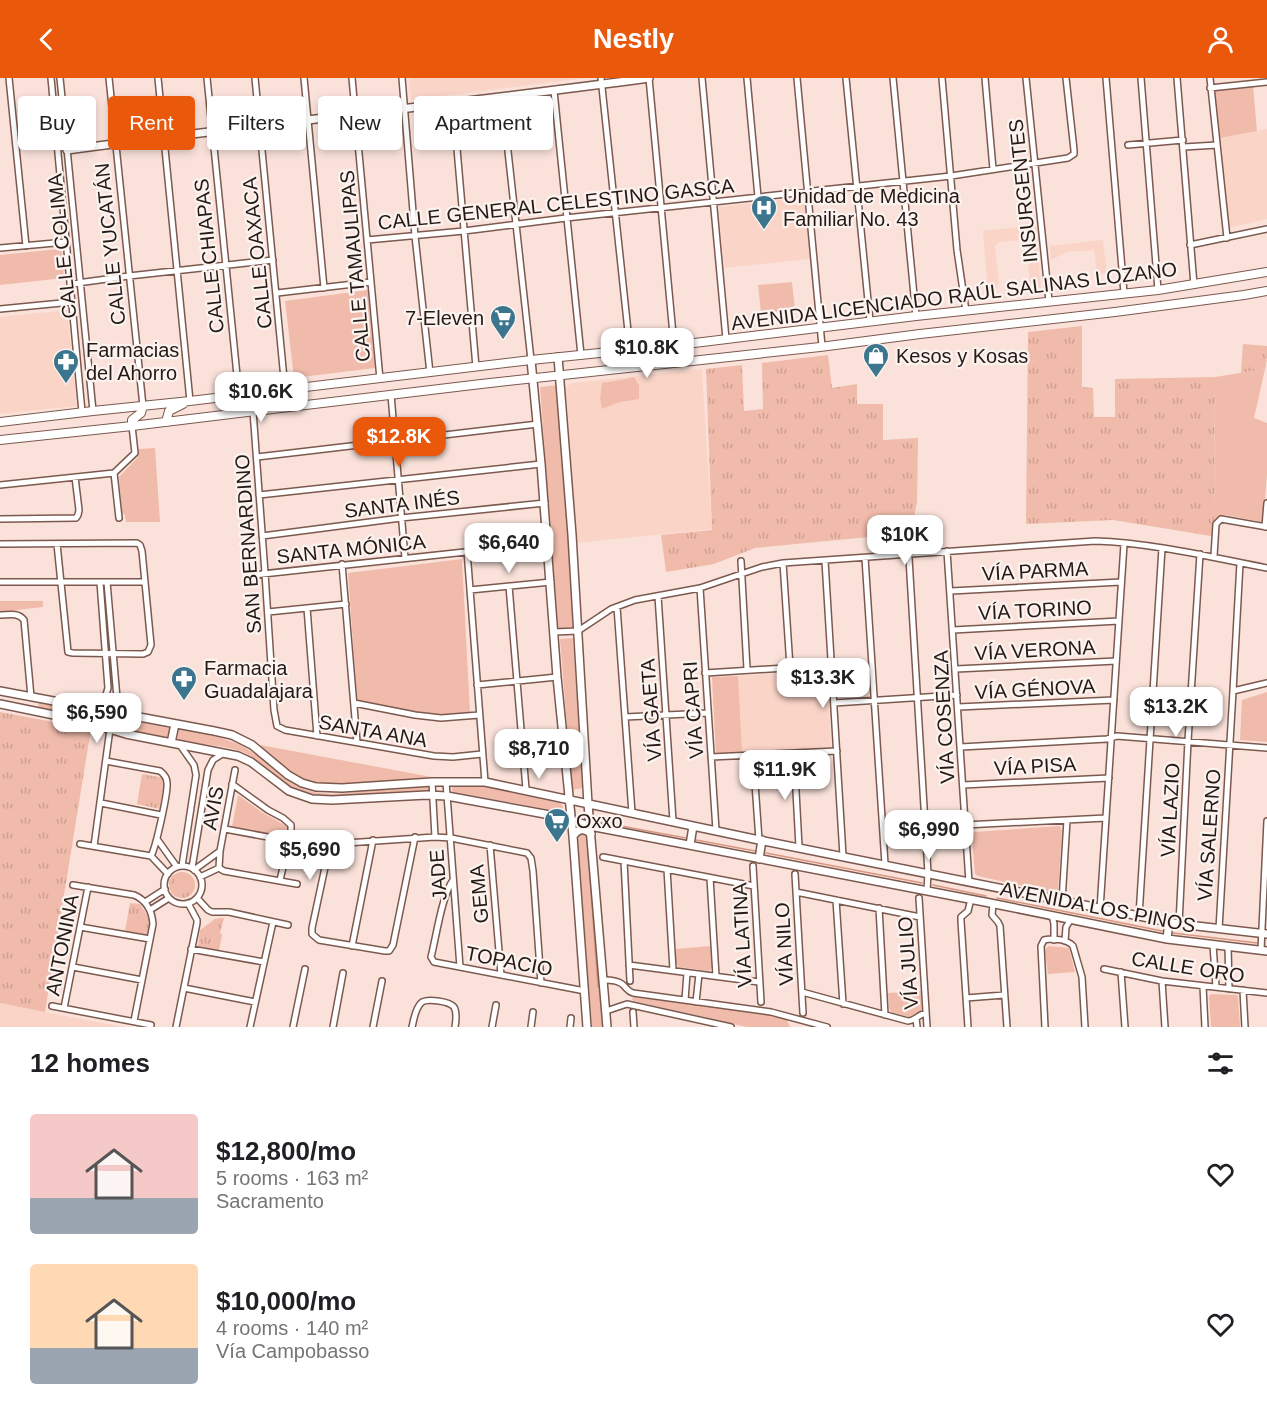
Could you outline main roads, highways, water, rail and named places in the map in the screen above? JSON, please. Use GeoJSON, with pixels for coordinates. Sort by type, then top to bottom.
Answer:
{"type":"FeatureCollection","features":[{"type":"Feature","properties":{"kind":"main road","name":"AVENIDA LICENCIADO RAÚL SALINAS LOZANO"},"geometry":{"type":"LineString","coordinates":[[0,422],[966,310],[1158,290],[1267,272]]}},
{"type":"Feature","properties":{"kind":"main road","name":"AVENIDA LICENCIADO RAÚL SALINAS LOZANO"},"geometry":{"type":"LineString","coordinates":[[0,440],[1115,312],[1267,291]]}},
{"type":"Feature","properties":{"kind":"main road"},"geometry":{"type":"LineString","coordinates":[[253,411],[261,403],[281,398],[285,390]]}},
{"type":"Feature","properties":{"kind":"main road"},"geometry":{"type":"LineString","coordinates":[[166,422],[168,411],[190,401]]}},
{"type":"Feature","properties":{"kind":"main road"},"geometry":{"type":"LineString","coordinates":[[132,426],[132,420],[141,413],[143,406]]}},
{"type":"Feature","properties":{"kind":"waterway"},"geometry":{"type":"LineString","coordinates":[[599,822],[686,838]]}},
{"type":"Feature","properties":{"kind":"waterway"},"geometry":{"type":"LineString","coordinates":[[587,835],[598,987]]}},
{"type":"Feature","properties":{"kind":"waterway"},"geometry":{"type":"LineString","coordinates":[[696,840],[755,851]]}},
{"type":"Feature","properties":{"kind":"waterway"},"geometry":{"type":"LineString","coordinates":[[766,853],[922,883]]}},
{"type":"Feature","properties":{"kind":"waterway"},"geometry":{"type":"LineString","coordinates":[[933,885],[986,896]]}},
{"type":"Feature","properties":{"kind":"waterway"},"geometry":{"type":"LineString","coordinates":[[997,898],[1162,931]]}},
{"type":"Feature","properties":{"kind":"waterway"},"geometry":{"type":"LineString","coordinates":[[1173,933],[1257,943]]}},
{"type":"Feature","properties":{"kind":"place","name":"Unidad de Medicina Familiar No. 43"},"geometry":{"type":"Point","coordinates":[764,231]}},
{"type":"Feature","properties":{"kind":"place","name":"7-Eleven"},"geometry":{"type":"Point","coordinates":[503,341]}},
{"type":"Feature","properties":{"kind":"place","name":"Kesos y Kosas"},"geometry":{"type":"Point","coordinates":[876,379]}},
{"type":"Feature","properties":{"kind":"place","name":"Farmacias del Ahorro"},"geometry":{"type":"Point","coordinates":[66,385]}},
{"type":"Feature","properties":{"kind":"place","name":"Farmacia Guadalajara"},"geometry":{"type":"Point","coordinates":[184,702]}},
{"type":"Feature","properties":{"kind":"place","name":"Oxxo"},"geometry":{"type":"Point","coordinates":[557,844]}}]}
